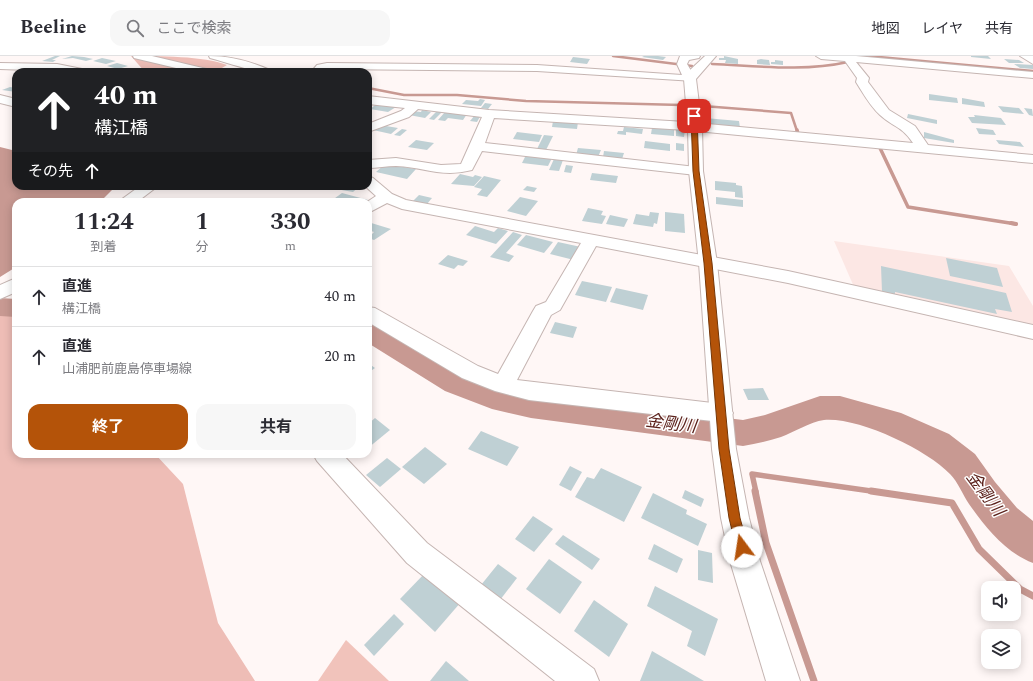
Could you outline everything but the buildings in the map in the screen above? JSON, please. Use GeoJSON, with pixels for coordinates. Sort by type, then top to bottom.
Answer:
{"type":"FeatureCollection","features":[{"type":"Feature","properties":{"kind":"street"},"geometry":{"type":"LineString","coordinates":[[18,65],[40,56]]}},
{"type":"Feature","properties":{"kind":"street"},"geometry":{"type":"LineString","coordinates":[[138,56],[190,68]]}},
{"type":"Feature","properties":{"kind":"street"},"geometry":{"type":"LineString","coordinates":[[214,56],[244,63],[256,68]]}},
{"type":"Feature","properties":{"kind":"street"},"geometry":{"type":"LineString","coordinates":[[428,67],[432,56]]}},
{"type":"Feature","properties":{"kind":"street"},"geometry":{"type":"LineString","coordinates":[[695,56],[685,58],[685,70],[695,128],[696,171],[708,263],[724,449],[735,518],[745,561],[784,681]]}},
{"type":"Feature","properties":{"kind":"street"},"geometry":{"type":"LineString","coordinates":[[321,68],[327,66],[537,68],[685,70],[693,73],[711,56]]}},
{"type":"Feature","properties":{"kind":"street"},"geometry":{"type":"LineString","coordinates":[[820,56],[1033,75]]}},
{"type":"Feature","properties":{"kind":"street"},"geometry":{"type":"LineString","coordinates":[[1025,56],[1033,61]]}},
{"type":"Feature","properties":{"kind":"street"},"geometry":{"type":"LineString","coordinates":[[850,59],[850,62],[864,78],[862,82],[870,95],[885,113],[910,129],[924,149]]}},
{"type":"Feature","properties":{"kind":"street"},"geometry":{"type":"LineString","coordinates":[[0,66],[18,65],[62,68]]}},
{"type":"Feature","properties":{"kind":"street"},"geometry":{"type":"LineString","coordinates":[[0,99],[12,102]]}},
{"type":"Feature","properties":{"kind":"street"},"geometry":{"type":"LineString","coordinates":[[372,101],[489,114],[695,128],[1033,158]]}},
{"type":"Feature","properties":{"kind":"street"},"geometry":{"type":"LineString","coordinates":[[372,126],[405,114],[415,106]]}},
{"type":"Feature","properties":{"kind":"street"},"geometry":{"type":"LineString","coordinates":[[372,164],[397,162],[426,168],[459,170],[467,167],[489,114]]}},
{"type":"Feature","properties":{"kind":"street"},"geometry":{"type":"LineString","coordinates":[[477,146],[696,171]]}},
{"type":"Feature","properties":{"kind":"street"},"geometry":{"type":"LineString","coordinates":[[372,185],[386,197],[402,204],[788,277],[1033,332]]}},
{"type":"Feature","properties":{"kind":"street"},"geometry":{"type":"LineString","coordinates":[[132,198],[144,190]]}},
{"type":"Feature","properties":{"kind":"street"},"geometry":{"type":"LineString","coordinates":[[372,206],[386,197]]}},
{"type":"Feature","properties":{"kind":"street"},"geometry":{"type":"LineString","coordinates":[[503,385],[543,311],[553,306],[591,240]]}},
{"type":"Feature","properties":{"kind":"street"},"geometry":{"type":"LineString","coordinates":[[0,293],[12,286]]}},
{"type":"Feature","properties":{"kind":"street"},"geometry":{"type":"LineString","coordinates":[[372,315],[470,372],[503,385],[529,391],[721,413]]}},
{"type":"Feature","properties":{"kind":"street"},"geometry":{"type":"LineString","coordinates":[[330,458],[417,553],[582,681]]}},
{"type":"Feature","properties":{"kind":"shaded area"},"geometry":{"type":"Polygon","coordinates":[[[131,56],[194,58],[227,65],[222,68],[142,68],[131,56]]]}},
{"type":"Feature","properties":{"kind":"shaded area"},"geometry":{"type":"Polygon","coordinates":[[[0,147],[12,150],[12,190],[112,190],[104,198],[12,198],[12,270],[0,277],[0,147]]]}},
{"type":"Feature","properties":{"kind":"shaded area"},"geometry":{"type":"Polygon","coordinates":[[[834,241],[1009,266],[1033,306],[1033,335],[858,296],[834,241]]]}},
{"type":"Feature","properties":{"kind":"shaded area"},"geometry":{"type":"Polygon","coordinates":[[[12,313],[12,458],[159,458],[183,484],[218,623],[255,681],[0,681],[0,314],[12,313]]]}},
{"type":"Feature","properties":{"kind":"shaded area"},"geometry":{"type":"Polygon","coordinates":[[[346,640],[389,681],[318,681],[346,640]]]}},
{"type":"Feature","properties":{"kind":"waterway"},"geometry":{"type":"LineString","coordinates":[[613,56],[692,66]]}},
{"type":"Feature","properties":{"kind":"waterway"},"geometry":{"type":"LineString","coordinates":[[868,56],[1033,71]]}},
{"type":"Feature","properties":{"kind":"waterway"},"geometry":{"type":"LineString","coordinates":[[712,64],[797,68],[848,62]]}},
{"type":"Feature","properties":{"kind":"waterway"},"geometry":{"type":"LineString","coordinates":[[372,89],[404,95],[457,95],[526,101],[681,105]]}},
{"type":"Feature","properties":{"kind":"waterway"},"geometry":{"type":"LineString","coordinates":[[703,106],[791,113],[797,131]]}},
{"type":"Feature","properties":{"kind":"waterway"},"geometry":{"type":"LineString","coordinates":[[797,130],[798,134],[802,135]]}},
{"type":"Feature","properties":{"kind":"waterway"},"geometry":{"type":"LineString","coordinates":[[880,148],[908,207],[1016,224],[1011,223]]}},
{"type":"Feature","properties":{"kind":"waterway","name":"金剛川"},"geometry":{"type":"LineString","coordinates":[[0,307],[12,308]]}},
{"type":"Feature","properties":{"kind":"waterway","name":"金剛川"},"geometry":{"type":"LineString","coordinates":[[372,332],[456,383],[492,397],[531,406],[743,433],[768,428],[820,408],[840,408],[889,422],[937,444],[963,464],[982,493],[1004,520],[1033,545]]}},
{"type":"Feature","properties":{"kind":"waterway"},"geometry":{"type":"LineString","coordinates":[[756,492],[752,474],[871,491]]}},
{"type":"Feature","properties":{"kind":"waterway"},"geometry":{"type":"LineString","coordinates":[[755,491],[766,543],[814,681]]}},
{"type":"Feature","properties":{"kind":"waterway"},"geometry":{"type":"LineString","coordinates":[[871,491],[878,492]]}},
{"type":"Feature","properties":{"kind":"waterway"},"geometry":{"type":"LineString","coordinates":[[871,491],[952,503],[979,549],[1020,589],[1033,596]]}},
{"type":"Feature","properties":{"kind":"route"},"geometry":{"type":"LineString","coordinates":[[694,116],[696,171],[708,263],[724,449],[735,518],[742,547]]}}]}
